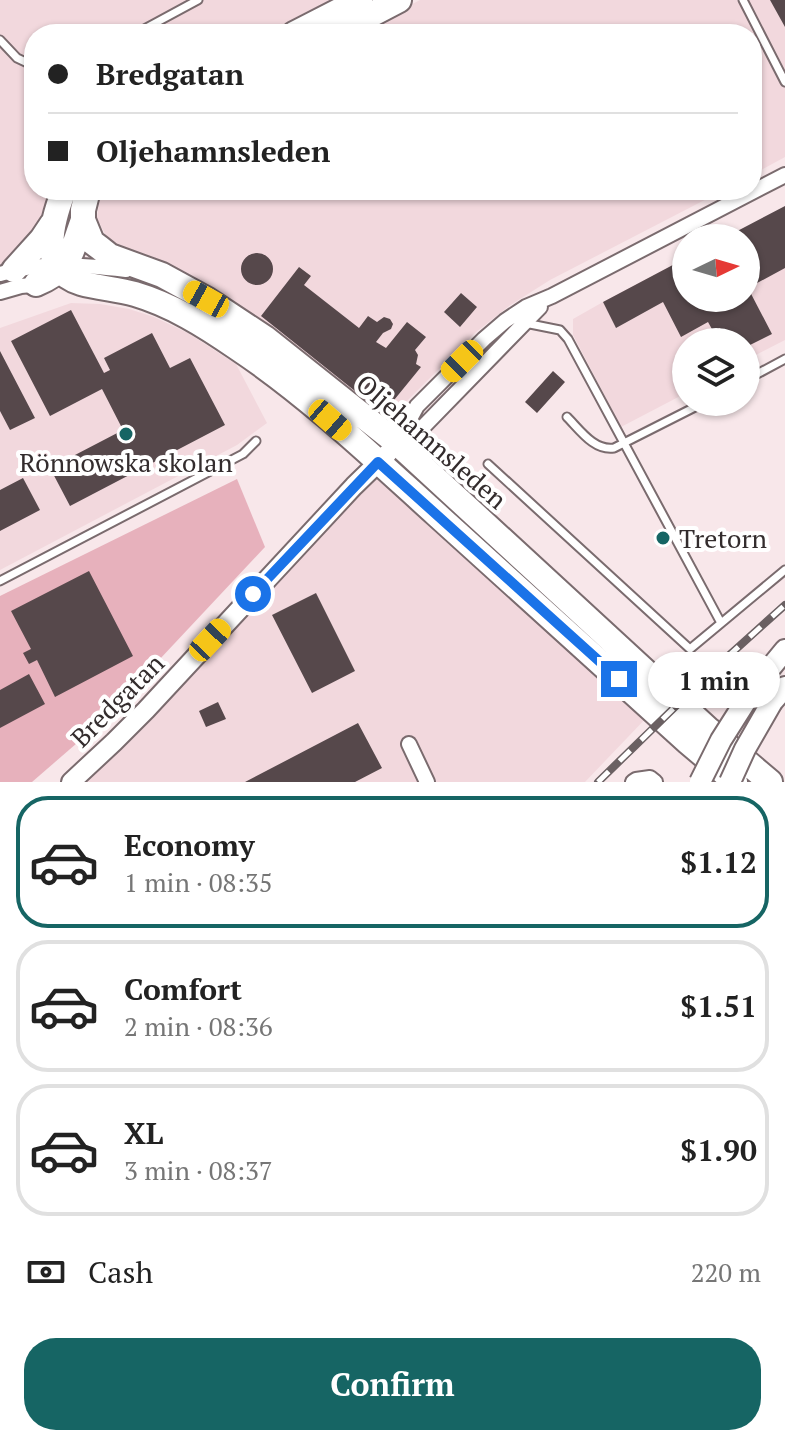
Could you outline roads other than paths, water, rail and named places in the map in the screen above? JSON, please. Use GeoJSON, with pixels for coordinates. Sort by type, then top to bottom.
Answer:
{"type":"FeatureCollection","features":[{"type":"Feature","properties":{"kind":"highway"},"geometry":{"type":"LineString","coordinates":[[313,24],[360,0]]}},
{"type":"Feature","properties":{"kind":"highway"},"geometry":{"type":"LineString","coordinates":[[353,24],[399,0]]}},
{"type":"Feature","properties":{"kind":"highway"},"geometry":{"type":"LineString","coordinates":[[7,272],[42,239],[60,200]]}},
{"type":"Feature","properties":{"kind":"highway"},"geometry":{"type":"LineString","coordinates":[[86,200],[83,220],[92,242],[110,256],[150,272]]}},
{"type":"Feature","properties":{"kind":"highway"},"geometry":{"type":"LineString","coordinates":[[36,284],[62,266],[83,220]]}},
{"type":"Feature","properties":{"kind":"highway"},"geometry":{"type":"LineString","coordinates":[[53,221],[52,255],[71,279],[83,284]]}},
{"type":"Feature","properties":{"kind":"highway","name":"Oljehamnsleden"},"geometry":{"type":"LineString","coordinates":[[150,272],[173,281],[238,319],[397,443],[709,730],[770,782]]}},
{"type":"Feature","properties":{"kind":"highway","name":"Oljehamnsleden"},"geometry":{"type":"LineString","coordinates":[[83,284],[134,294],[171,307],[258,361],[378,462],[733,782]]}},
{"type":"Feature","properties":{"kind":"main road"},"geometry":{"type":"LineString","coordinates":[[700,782],[721,740],[754,688],[785,650]]}},
{"type":"Feature","properties":{"kind":"main road"},"geometry":{"type":"LineString","coordinates":[[733,782],[745,749],[778,694]]}},
{"type":"Feature","properties":{"kind":"street","name":"Bredgatan"},"geometry":{"type":"LineString","coordinates":[[762,187],[785,175]]}},
{"type":"Feature","properties":{"kind":"street","name":"Bredgatan"},"geometry":{"type":"LineString","coordinates":[[397,443],[417,406],[484,339],[526,307],[737,200]]}},
{"type":"Feature","properties":{"kind":"street","name":"Oljehamnsleden"},"geometry":{"type":"LineString","coordinates":[[7,272],[62,266],[150,272]]}},
{"type":"Feature","properties":{"kind":"street","name":"Oljehamnsleden"},"geometry":{"type":"LineString","coordinates":[[0,292],[36,284],[83,284]]}},
{"type":"Feature","properties":{"kind":"street","name":"Bredgatan"},"geometry":{"type":"LineString","coordinates":[[71,782],[146,710],[378,462],[397,443],[425,425],[552,296]]}},
{"type":"Feature","properties":{"kind":"street"},"geometry":{"type":"LineString","coordinates":[[409,744],[427,782]]}},
{"type":"Feature","properties":{"kind":"street"},"geometry":{"type":"LineString","coordinates":[[633,782],[650,778],[655,782]]}},
{"type":"Feature","properties":{"kind":"lane"},"geometry":{"type":"LineString","coordinates":[[154,24],[198,0]]}},
{"type":"Feature","properties":{"kind":"lane"},"geometry":{"type":"LineString","coordinates":[[743,0],[755,24]]}},
{"type":"Feature","properties":{"kind":"lane"},"geometry":{"type":"LineString","coordinates":[[762,37],[785,82]]}},
{"type":"Feature","properties":{"kind":"lane"},"geometry":{"type":"LineString","coordinates":[[0,40],[24,61]]}},
{"type":"Feature","properties":{"kind":"lane"},"geometry":{"type":"LineString","coordinates":[[523,323],[564,333],[721,623]]}},
{"type":"Feature","properties":{"kind":"lane"},"geometry":{"type":"LineString","coordinates":[[760,372],[785,359]]}},
{"type":"Feature","properties":{"kind":"lane"},"geometry":{"type":"LineString","coordinates":[[567,417],[592,442],[605,449],[625,445],[679,416]]}},
{"type":"Feature","properties":{"kind":"lane"},"geometry":{"type":"LineString","coordinates":[[0,581],[243,454],[256,441]]}},
{"type":"Feature","properties":{"kind":"lane"},"geometry":{"type":"LineString","coordinates":[[488,464],[690,649],[785,570]]}},
{"type":"Feature","properties":{"kind":"railway"},"geometry":{"type":"LineString","coordinates":[[598,782],[785,605]]}},
{"type":"Feature","properties":{"kind":"place","name":"Rönnowska skolan"},"geometry":{"type":"Point","coordinates":[126,434]}},
{"type":"Feature","properties":{"kind":"place","name":"Tretorn"},"geometry":{"type":"Point","coordinates":[663,538]}}]}
